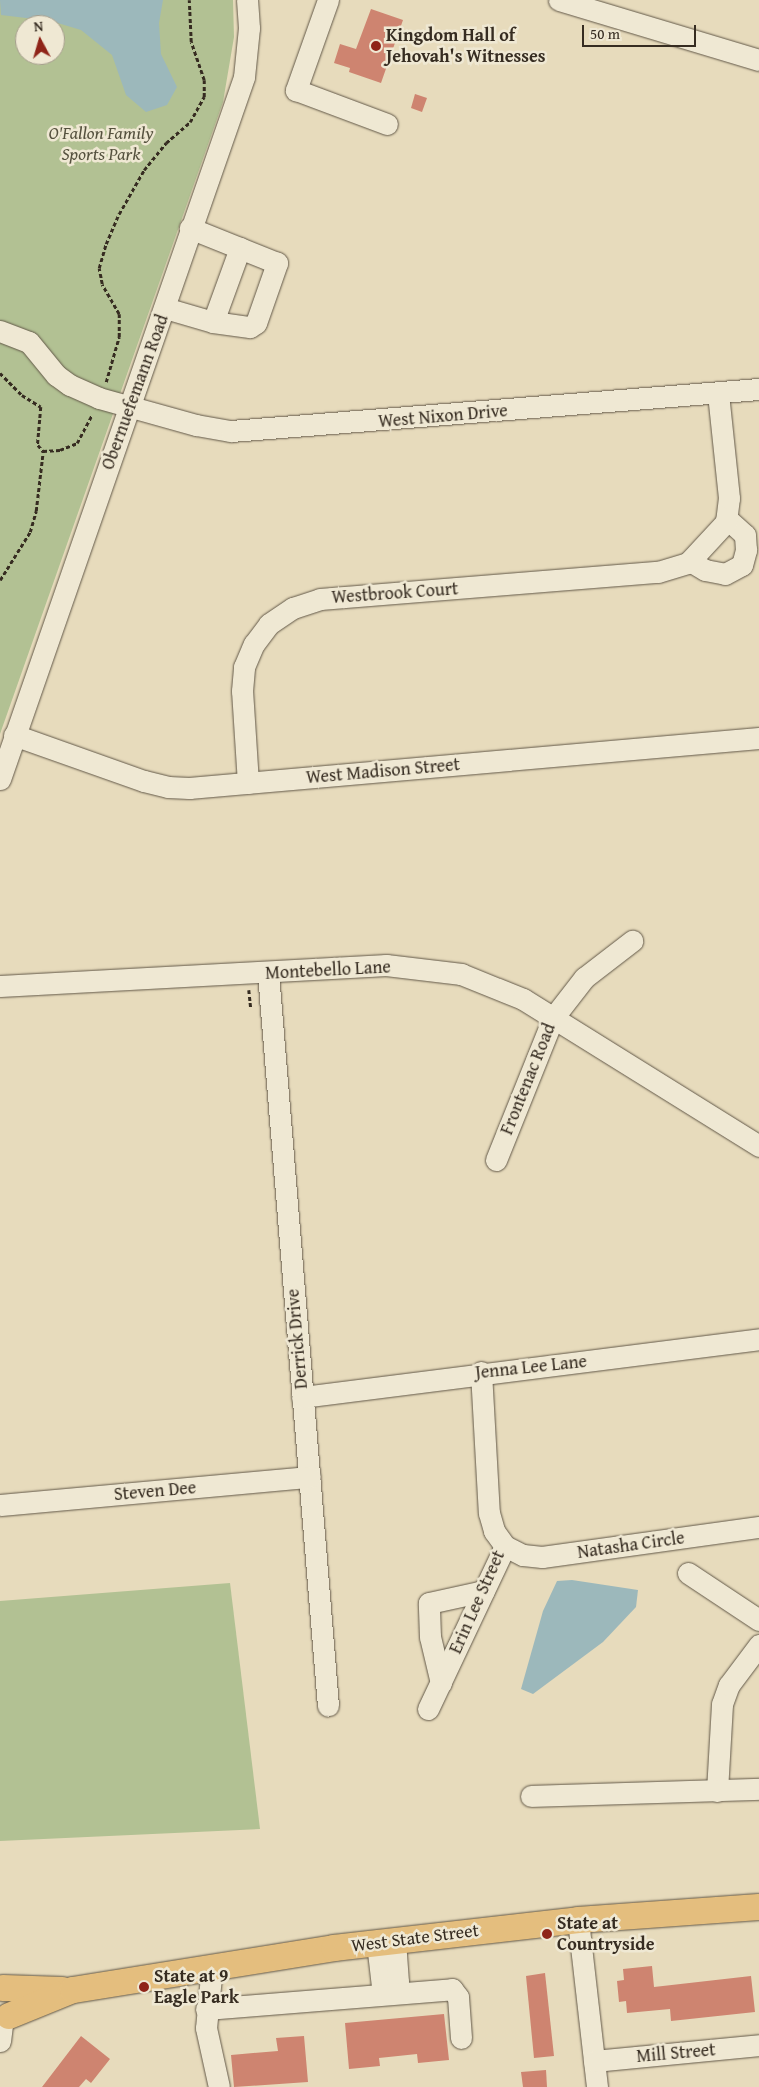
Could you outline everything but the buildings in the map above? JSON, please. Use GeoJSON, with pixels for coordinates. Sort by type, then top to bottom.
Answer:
{"type":"FeatureCollection","features":[{"type":"Feature","properties":{"kind":"main road","name":"West State Street"},"geometry":{"type":"LineString","coordinates":[[73,1990],[212,1966],[386,1942],[578,1920],[759,1907]]}},
{"type":"Feature","properties":{"kind":"main road"},"geometry":{"type":"LineString","coordinates":[[1,1987],[73,1990]]}},
{"type":"Feature","properties":{"kind":"main road"},"geometry":{"type":"LineString","coordinates":[[1,1987],[9,1996],[3,2027]]}},
{"type":"Feature","properties":{"kind":"main road"},"geometry":{"type":"LineString","coordinates":[[3,2027],[73,1990]]}},
{"type":"Feature","properties":{"kind":"street","name":"Obernuefemann Road"},"geometry":{"type":"LineString","coordinates":[[0,779],[244,77],[249,28],[247,0]]}},
{"type":"Feature","properties":{"kind":"street"},"geometry":{"type":"LineString","coordinates":[[328,0],[296,90],[387,124]]}},
{"type":"Feature","properties":{"kind":"street"},"geometry":{"type":"LineString","coordinates":[[559,0],[759,60]]}},
{"type":"Feature","properties":{"kind":"street"},"geometry":{"type":"LineString","coordinates":[[165,308],[213,322],[244,327],[256,323],[277,263],[190,228]]}},
{"type":"Feature","properties":{"kind":"street"},"geometry":{"type":"LineString","coordinates":[[213,322],[240,248]]}},
{"type":"Feature","properties":{"kind":"street","name":"West Nixon Drive"},"geometry":{"type":"LineString","coordinates":[[0,331],[29,342],[56,375],[70,385],[99,398],[129,408],[231,431],[268,431],[759,390]]}},
{"type":"Feature","properties":{"kind":"street"},"geometry":{"type":"LineString","coordinates":[[690,560],[705,570],[724,574],[742,565],[746,550],[745,535],[726,518],[729,498],[718,393]]}},
{"type":"Feature","properties":{"kind":"street","name":"Westbrook Court"},"geometry":{"type":"LineString","coordinates":[[248,782],[242,691],[244,667],[254,644],[269,624],[293,608],[320,599],[658,572],[690,560],[726,518]]}},
{"type":"Feature","properties":{"kind":"street","name":"West Madison Street"},"geometry":{"type":"LineString","coordinates":[[14,735],[168,787],[248,782],[759,738]]}},
{"type":"Feature","properties":{"kind":"street","name":"Frontenac Road"},"geometry":{"type":"LineString","coordinates":[[496,1160],[552,1018],[584,978],[632,941]]}},
{"type":"Feature","properties":{"kind":"street","name":"Montebello Lane"},"geometry":{"type":"LineString","coordinates":[[0,986],[268,973],[386,965],[461,974],[523,999],[759,1146]]}},
{"type":"Feature","properties":{"kind":"street","name":"Derrick Drive"},"geometry":{"type":"LineString","coordinates":[[268,973],[328,1706]]}},
{"type":"Feature","properties":{"kind":"street","name":"Jenna Lee Lane"},"geometry":{"type":"LineString","coordinates":[[302,1396],[481,1372],[759,1339]]}},
{"type":"Feature","properties":{"kind":"street","name":"Erin Lee Street"},"geometry":{"type":"LineString","coordinates":[[428,1709],[505,1546],[494,1531],[489,1514],[481,1372]]}},
{"type":"Feature","properties":{"kind":"street","name":"Steven Dee"},"geometry":{"type":"LineString","coordinates":[[0,1504],[310,1477]]}},
{"type":"Feature","properties":{"kind":"street","name":"Natasha Circle"},"geometry":{"type":"LineString","coordinates":[[505,1546],[522,1555],[542,1557],[759,1527]]}},
{"type":"Feature","properties":{"kind":"street"},"geometry":{"type":"LineString","coordinates":[[688,1574],[759,1620]]}},
{"type":"Feature","properties":{"kind":"street"},"geometry":{"type":"LineString","coordinates":[[441,1683],[430,1637],[429,1603],[484,1591]]}},
{"type":"Feature","properties":{"kind":"street"},"geometry":{"type":"LineString","coordinates":[[717,1791],[722,1704],[729,1685],[758,1648]]}},
{"type":"Feature","properties":{"kind":"street"},"geometry":{"type":"LineString","coordinates":[[531,1796],[759,1789]]}},
{"type":"Feature","properties":{"kind":"street"},"geometry":{"type":"LineString","coordinates":[[578,1920],[597,2087]]}},
{"type":"Feature","properties":{"kind":"street"},"geometry":{"type":"LineString","coordinates":[[386,1942],[398,1982],[388,1992]]}},
{"type":"Feature","properties":{"kind":"street"},"geometry":{"type":"LineString","coordinates":[[212,1966],[206,2009],[206,2028],[219,2087]]}},
{"type":"Feature","properties":{"kind":"street"},"geometry":{"type":"LineString","coordinates":[[206,2009],[452,1988],[458,1997],[461,2038]]}},
{"type":"Feature","properties":{"kind":"street","name":"Mill Street"},"geometry":{"type":"LineString","coordinates":[[594,2061],[759,2045]]}},
{"type":"Feature","properties":{"kind":"path"},"geometry":{"type":"LineString","coordinates":[[43,451],[60,450],[77,443],[99,398],[119,337],[119,314],[102,284],[99,268],[106,244],[119,214],[144,170],[166,143],[190,122],[204,97],[204,80],[191,42],[188,0]]}},
{"type":"Feature","properties":{"kind":"path"},"geometry":{"type":"LineString","coordinates":[[0,373],[22,395],[40,407],[38,445],[43,451],[36,511],[30,532],[19,555],[0,580]]}},
{"type":"Feature","properties":{"kind":"green space","name":"O'Fallon Family Sports Park"},"geometry":{"type":"Polygon","coordinates":[[[0,0],[233,0],[234,37],[223,102],[0,734],[0,0]]]}},
{"type":"Feature","properties":{"kind":"green space"},"geometry":{"type":"Polygon","coordinates":[[[230,1583],[260,1829],[0,1841],[0,1601],[230,1583]]]}},
{"type":"Feature","properties":{"kind":"water"},"geometry":{"type":"Polygon","coordinates":[[[0,0],[163,0],[159,23],[161,54],[177,87],[167,105],[146,112],[126,95],[112,55],[81,30],[65,25],[65,15],[15,15],[15,17],[1,15],[0,0]]]}},
{"type":"Feature","properties":{"kind":"water"},"geometry":{"type":"Polygon","coordinates":[[[572,1580],[638,1590],[636,1607],[603,1642],[533,1694],[521,1689],[543,1611],[557,1581],[572,1580]]]}},
{"type":"Feature","properties":{"kind":"place","name":"Kingdom Hall of Jehovah's Witnesses"},"geometry":{"type":"Point","coordinates":[376,46]}},
{"type":"Feature","properties":{"kind":"place","name":"State at Countryside"},"geometry":{"type":"Point","coordinates":[547,1934]}},
{"type":"Feature","properties":{"kind":"place","name":"State at 9 Eagle Park"},"geometry":{"type":"Point","coordinates":[144,1987]}}]}
